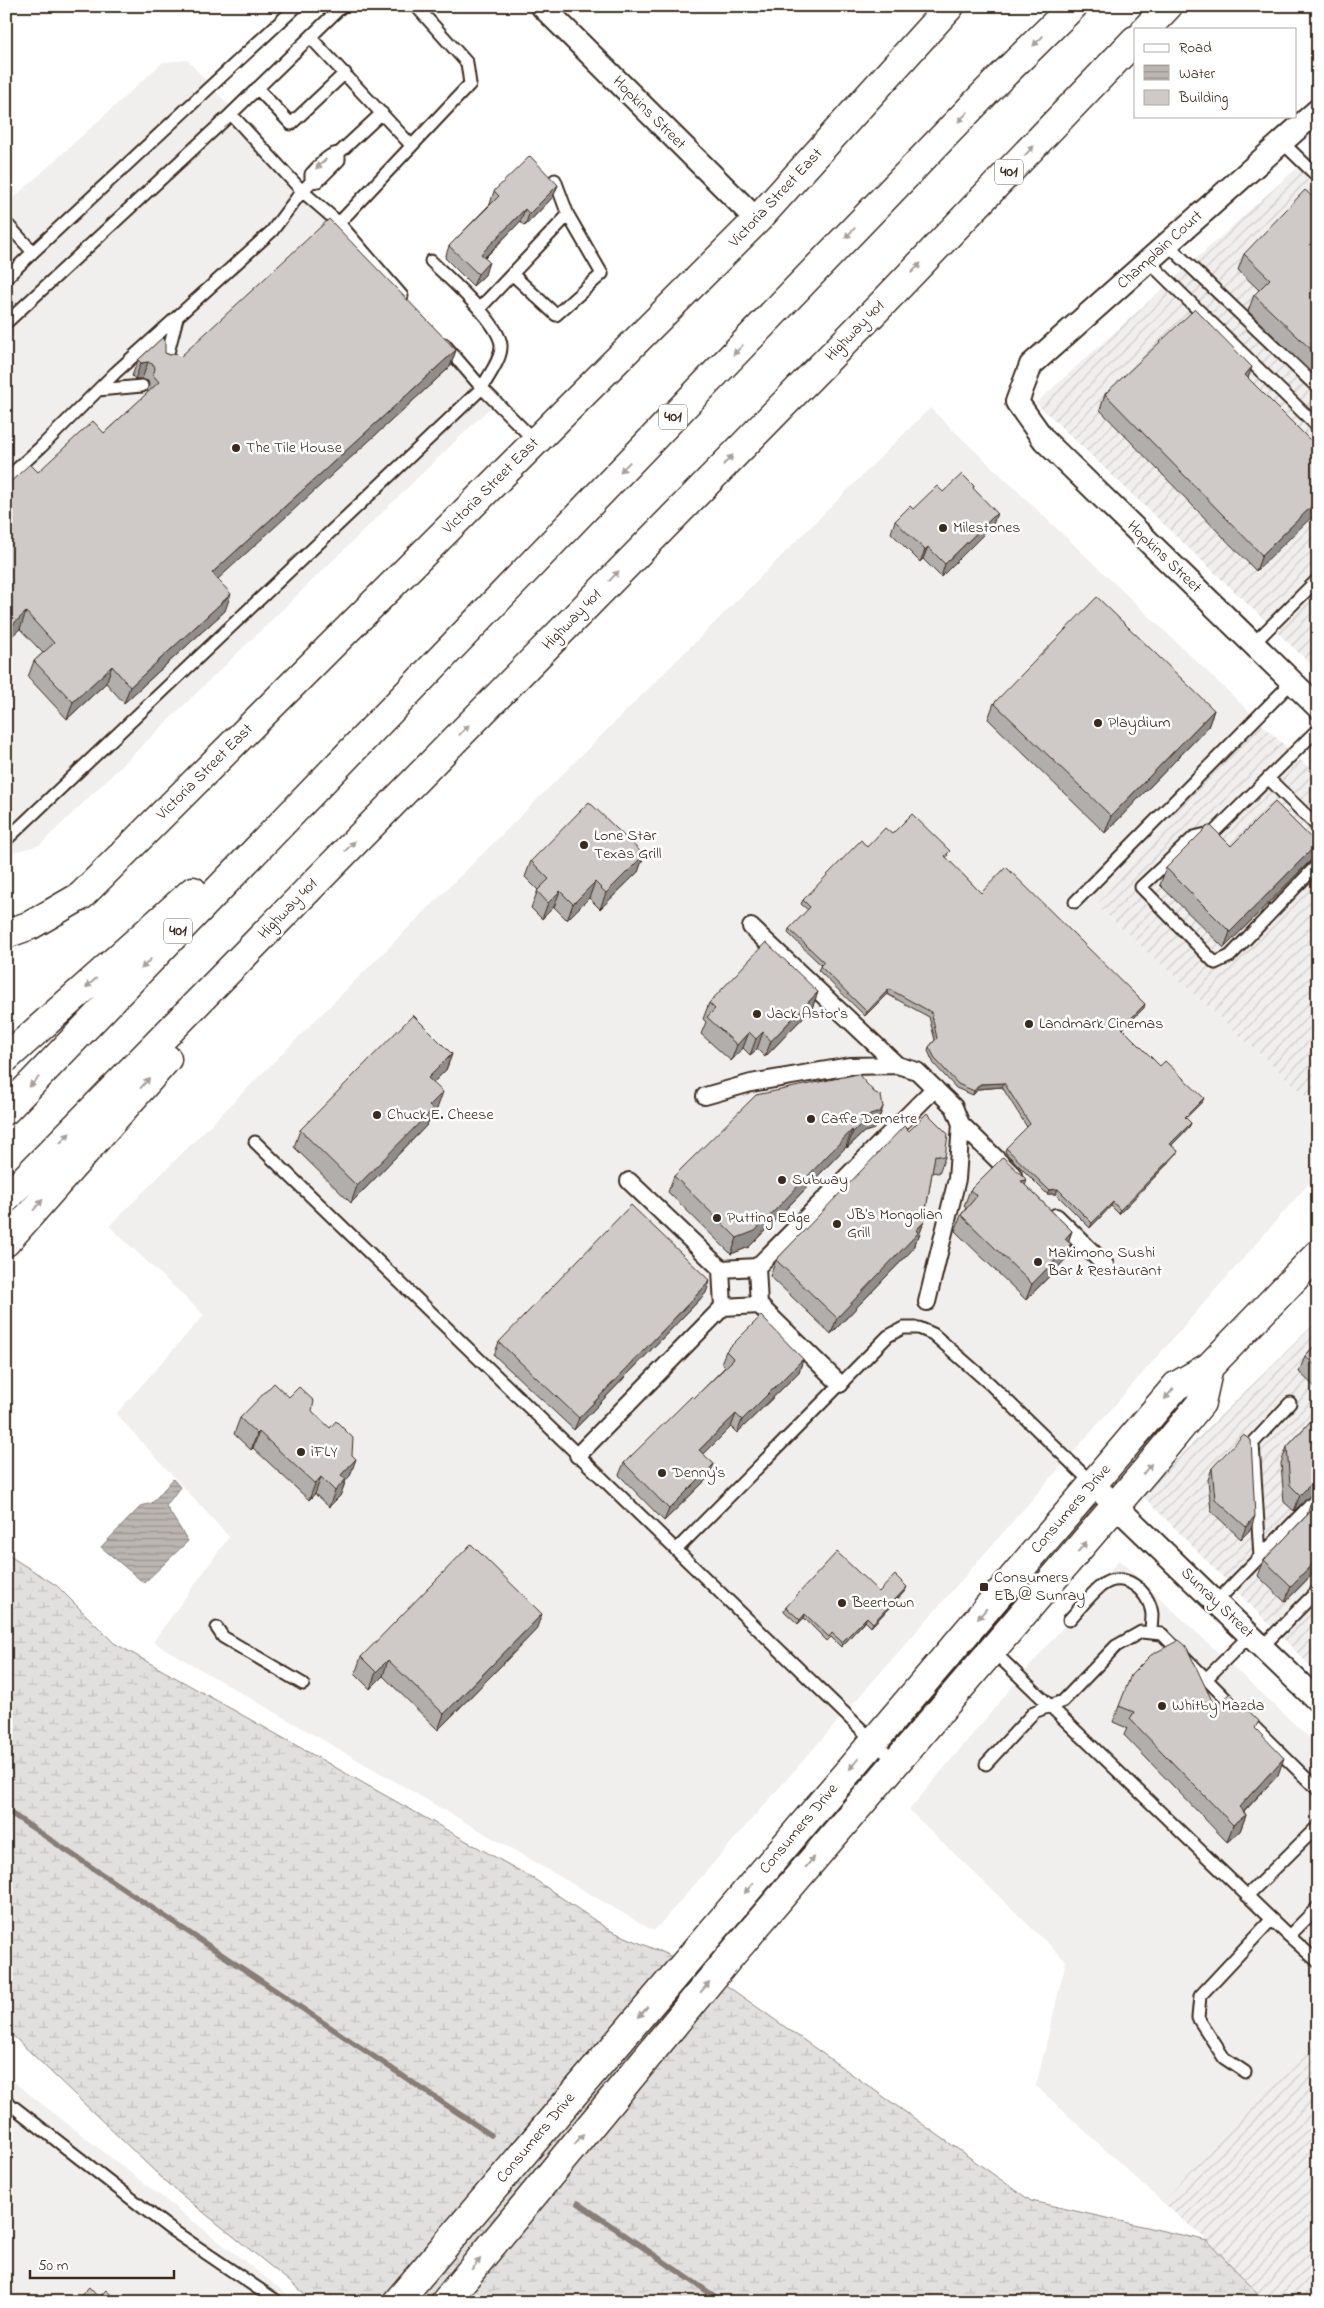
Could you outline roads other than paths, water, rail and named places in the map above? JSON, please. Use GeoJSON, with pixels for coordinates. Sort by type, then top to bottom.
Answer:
{"type":"FeatureCollection","features":[{"type":"Feature","properties":{"kind":"main road","name":"Victoria Street East"},"geometry":{"type":"LineString","coordinates":[[6,934],[31,924],[81,896],[757,220],[950,6]]}},
{"type":"Feature","properties":{"kind":"main road","name":"401"},"geometry":{"type":"LineString","coordinates":[[6,1110],[349,752],[997,82],[1073,6]]}},
{"type":"Feature","properties":{"kind":"main road"},"geometry":{"type":"LineString","coordinates":[[1147,28],[1168,6]]}},
{"type":"Feature","properties":{"kind":"main road","name":"Highway 401"},"geometry":{"type":"LineString","coordinates":[[6,1198],[882,303],[1134,41]]}},
{"type":"Feature","properties":{"kind":"main road"},"geometry":{"type":"LineString","coordinates":[[6,1058],[349,752]]}},
{"type":"Feature","properties":{"kind":"main road"},"geometry":{"type":"LineString","coordinates":[[6,1242],[164,1062],[316,881]]}},
{"type":"Feature","properties":{"kind":"main road","name":"Consumers Drive"},"geometry":{"type":"LineString","coordinates":[[397,2302],[1176,1386],[1209,1367],[1318,1254]]}},
{"type":"Feature","properties":{"kind":"main road","name":"Consumers Drive"},"geometry":{"type":"LineString","coordinates":[[445,2302],[728,1958],[1116,1506],[1201,1403],[1209,1367]]}},
{"type":"Feature","properties":{"kind":"street","name":"Hopkins Street"},"geometry":{"type":"LineString","coordinates":[[542,6],[757,220]]}},
{"type":"Feature","properties":{"kind":"street","name":"Champlain Court"},"geometry":{"type":"LineString","coordinates":[[1018,402],[1031,365],[1318,110]]}},
{"type":"Feature","properties":{"kind":"street","name":"Hopkins Street"},"geometry":{"type":"LineString","coordinates":[[1018,402],[1044,440],[1318,707]]}},
{"type":"Feature","properties":{"kind":"street"},"geometry":{"type":"LineString","coordinates":[[751,927],[897,1065]]}},
{"type":"Feature","properties":{"kind":"street"},"geometry":{"type":"LineString","coordinates":[[705,1096],[751,1083],[850,1066],[897,1065],[917,1070],[954,1106],[961,1124],[1023,1185]]}},
{"type":"Feature","properties":{"kind":"street"},"geometry":{"type":"LineString","coordinates":[[721,1269],[757,1268],[935,1088]]}},
{"type":"Feature","properties":{"kind":"street"},"geometry":{"type":"LineString","coordinates":[[927,1302],[957,1179],[961,1124]]}},
{"type":"Feature","properties":{"kind":"street"},"geometry":{"type":"LineString","coordinates":[[630,1181],[721,1269],[723,1307]]}},
{"type":"Feature","properties":{"kind":"street"},"geometry":{"type":"LineString","coordinates":[[1043,1205],[1105,1265]]}},
{"type":"Feature","properties":{"kind":"street"},"geometry":{"type":"LineString","coordinates":[[757,1268],[759,1305],[840,1384]]}},
{"type":"Feature","properties":{"kind":"street"},"geometry":{"type":"LineString","coordinates":[[578,1455],[723,1307],[759,1305]]}},
{"type":"Feature","properties":{"kind":"street","name":"Sunray Street"},"geometry":{"type":"LineString","coordinates":[[1093,1484],[1256,1641],[1314,1691]]}},
{"type":"Feature","properties":{"kind":"lane"},"geometry":{"type":"LineString","coordinates":[[6,278],[297,6]]}},
{"type":"Feature","properties":{"kind":"lane"},"geometry":{"type":"LineString","coordinates":[[6,323],[231,114],[342,6]]}},
{"type":"Feature","properties":{"kind":"lane"},"geometry":{"type":"LineString","coordinates":[[339,223],[470,84],[468,63],[416,6]]}},
{"type":"Feature","properties":{"kind":"lane"},"geometry":{"type":"LineString","coordinates":[[310,37],[411,145]]}},
{"type":"Feature","properties":{"kind":"lane"},"geometry":{"type":"LineString","coordinates":[[257,88],[291,124],[344,73]]}},
{"type":"Feature","properties":{"kind":"lane"},"geometry":{"type":"LineString","coordinates":[[231,114],[302,191],[339,223],[410,305]]}},
{"type":"Feature","properties":{"kind":"lane"},"geometry":{"type":"LineString","coordinates":[[7,477],[41,448],[98,390],[272,231],[302,191],[311,182],[318,181],[328,172],[339,160],[339,153],[382,114]]}},
{"type":"Feature","properties":{"kind":"lane"},"geometry":{"type":"LineString","coordinates":[[1282,142],[1318,177]]}},
{"type":"Feature","properties":{"kind":"lane"},"geometry":{"type":"LineString","coordinates":[[512,274],[556,316],[602,274],[568,215],[555,180]]}},
{"type":"Feature","properties":{"kind":"lane"},"geometry":{"type":"LineString","coordinates":[[479,310],[568,215]]}},
{"type":"Feature","properties":{"kind":"lane"},"geometry":{"type":"LineString","coordinates":[[6,223],[33,252]]}},
{"type":"Feature","properties":{"kind":"lane"},"geometry":{"type":"LineString","coordinates":[[1167,244],[1318,388]]}},
{"type":"Feature","properties":{"kind":"lane"},"geometry":{"type":"LineString","coordinates":[[6,840],[482,388],[498,358],[501,344],[487,317],[431,261]]}},
{"type":"Feature","properties":{"kind":"lane"},"geometry":{"type":"LineString","coordinates":[[1148,261],[1318,427]]}},
{"type":"Feature","properties":{"kind":"lane"},"geometry":{"type":"LineString","coordinates":[[165,364],[176,318]]}},
{"type":"Feature","properties":{"kind":"lane"},"geometry":{"type":"LineString","coordinates":[[436,335],[482,388],[535,441]]}},
{"type":"Feature","properties":{"kind":"lane"},"geometry":{"type":"LineString","coordinates":[[98,390],[142,386]]}},
{"type":"Feature","properties":{"kind":"lane"},"geometry":{"type":"LineString","coordinates":[[1253,644],[1318,579]]}},
{"type":"Feature","properties":{"kind":"lane"},"geometry":{"type":"LineString","coordinates":[[1075,902],[1292,682]]}},
{"type":"Feature","properties":{"kind":"lane"},"geometry":{"type":"LineString","coordinates":[[1318,729],[1214,832],[1194,837],[1141,887],[1215,963],[1230,956],[1318,864]]}},
{"type":"Feature","properties":{"kind":"lane"},"geometry":{"type":"LineString","coordinates":[[1268,778],[1318,828]]}},
{"type":"Feature","properties":{"kind":"lane"},"geometry":{"type":"LineString","coordinates":[[255,1142],[895,1762]]}},
{"type":"Feature","properties":{"kind":"lane"},"geometry":{"type":"LineString","coordinates":[[676,1550],[888,1336],[903,1328],[919,1328],[933,1334],[990,1384],[1093,1484]]}},
{"type":"Feature","properties":{"kind":"lane"},"geometry":{"type":"LineString","coordinates":[[1260,1556],[1253,1443],[1290,1402]]}},
{"type":"Feature","properties":{"kind":"lane"},"geometry":{"type":"LineString","coordinates":[[1216,1602],[1318,1497]]}},
{"type":"Feature","properties":{"kind":"lane"},"geometry":{"type":"LineString","coordinates":[[1069,1620],[1102,1585],[1117,1579],[1128,1580],[1140,1588],[1148,1602],[1152,1613],[1151,1633]]}},
{"type":"Feature","properties":{"kind":"lane"},"geometry":{"type":"LineString","coordinates":[[1206,1679],[1318,1590]]}},
{"type":"Feature","properties":{"kind":"lane"},"geometry":{"type":"LineString","coordinates":[[217,1628],[223,1637],[302,1684]]}},
{"type":"Feature","properties":{"kind":"lane"},"geometry":{"type":"LineString","coordinates":[[986,1764],[1034,1712],[1063,1701],[1116,1646],[1141,1632],[1162,1634],[1318,1790]]}},
{"type":"Feature","properties":{"kind":"lane"},"geometry":{"type":"LineString","coordinates":[[992,1650],[1271,1920],[1318,1962]]}},
{"type":"Feature","properties":{"kind":"lane"},"geometry":{"type":"LineString","coordinates":[[1247,1896],[1318,1826]]}},
{"type":"Feature","properties":{"kind":"lane"},"geometry":{"type":"LineString","coordinates":[[1289,1936],[1318,1907]]}},
{"type":"Feature","properties":{"kind":"lane"},"geometry":{"type":"LineString","coordinates":[[1245,2072],[1224,2058],[1198,2018],[1200,1996],[1271,1920]]}},
{"type":"Feature","properties":{"kind":"lane"},"geometry":{"type":"LineString","coordinates":[[6,2101],[169,2228],[278,2302]]}},
{"type":"Feature","properties":{"kind":"water"},"geometry":{"type":"Polygon","coordinates":[[[173,1479],[180,1487],[166,1506],[188,1541],[144,1583],[101,1547],[141,1506],[152,1503],[173,1479]]]}},
{"type":"Feature","properties":{"kind":"waterway"},"geometry":{"type":"LineString","coordinates":[[6,1810],[491,2135]]}},
{"type":"Feature","properties":{"kind":"waterway"},"geometry":{"type":"LineString","coordinates":[[578,2203],[723,2302]]}},
{"type":"Feature","properties":{"kind":"place","name":"The Tile House"},"geometry":{"type":"Point","coordinates":[236,448]}},
{"type":"Feature","properties":{"kind":"place","name":"Milestones"},"geometry":{"type":"Point","coordinates":[943,528]}},
{"type":"Feature","properties":{"kind":"place","name":"Playdium"},"geometry":{"type":"Point","coordinates":[1098,723]}},
{"type":"Feature","properties":{"kind":"place","name":"Lone Star Texas Grill"},"geometry":{"type":"Point","coordinates":[584,845]}},
{"type":"Feature","properties":{"kind":"place","name":"Jack Astor's"},"geometry":{"type":"Point","coordinates":[757,1014]}},
{"type":"Feature","properties":{"kind":"place","name":"Landmark Cinemas"},"geometry":{"type":"Point","coordinates":[1029,1024]}},
{"type":"Feature","properties":{"kind":"place","name":"Chuck E. Cheese"},"geometry":{"type":"Point","coordinates":[377,1115]}},
{"type":"Feature","properties":{"kind":"place","name":"Caffe Demetre"},"geometry":{"type":"Point","coordinates":[811,1119]}},
{"type":"Feature","properties":{"kind":"place","name":"Subway"},"geometry":{"type":"Point","coordinates":[782,1180]}},
{"type":"Feature","properties":{"kind":"place","name":"Putting Edge"},"geometry":{"type":"Point","coordinates":[717,1218]}},
{"type":"Feature","properties":{"kind":"place","name":"JB's Mongolian Grill"},"geometry":{"type":"Point","coordinates":[837,1224]}},
{"type":"Feature","properties":{"kind":"place","name":"Makimono Sushi Bar & Restaurant"},"geometry":{"type":"Point","coordinates":[1038,1262]}},
{"type":"Feature","properties":{"kind":"place","name":"iFLY"},"geometry":{"type":"Point","coordinates":[301,1452]}},
{"type":"Feature","properties":{"kind":"place","name":"Denny's"},"geometry":{"type":"Point","coordinates":[662,1473]}},
{"type":"Feature","properties":{"kind":"place","name":"Consumers EB @ Sunray"},"geometry":{"type":"Point","coordinates":[984,1587]}},
{"type":"Feature","properties":{"kind":"place","name":"Beertown"},"geometry":{"type":"Point","coordinates":[842,1603]}},
{"type":"Feature","properties":{"kind":"place","name":"Whitby Mazda"},"geometry":{"type":"Point","coordinates":[1162,1706]}}]}
